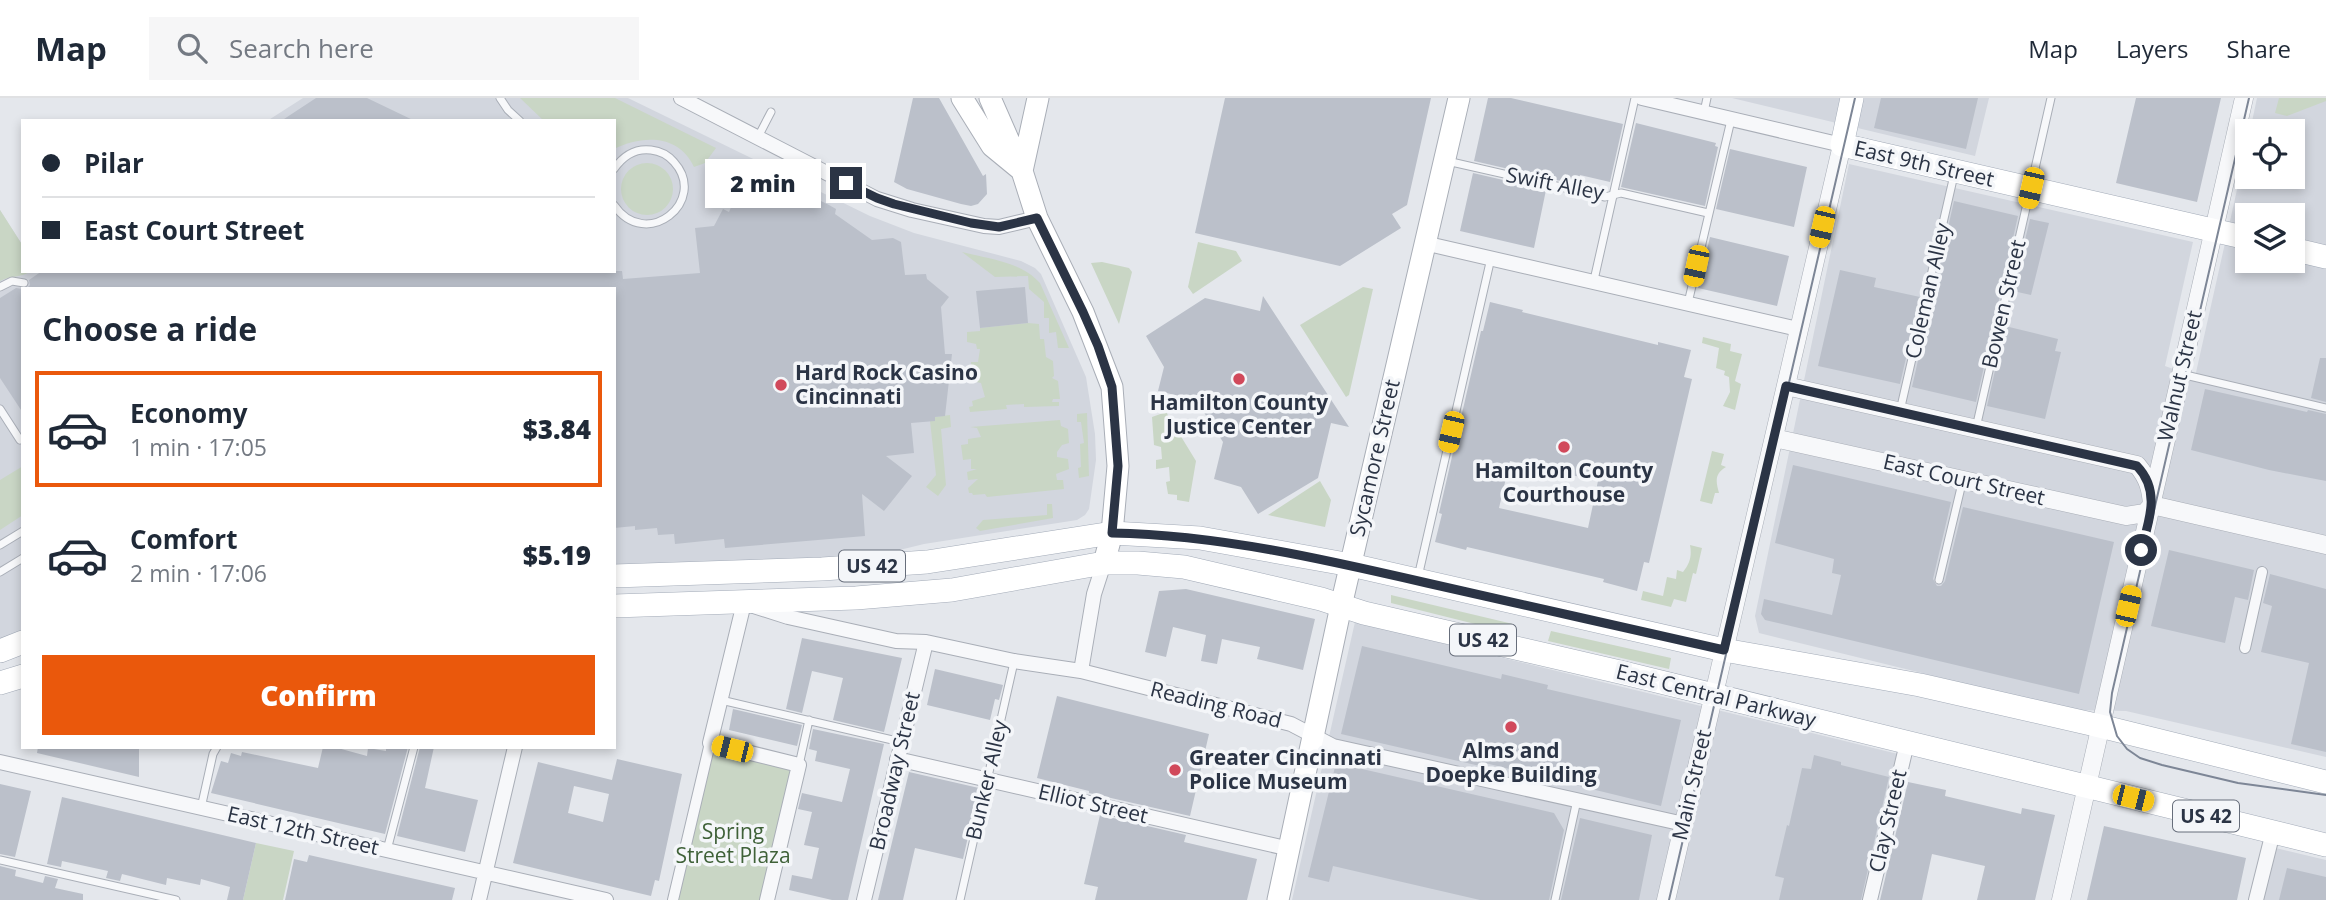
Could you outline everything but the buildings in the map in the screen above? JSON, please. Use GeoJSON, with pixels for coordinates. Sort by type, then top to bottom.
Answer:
{"type":"FeatureCollection","features":[{"type":"Feature","properties":{"kind":"main road"},"geometry":{"type":"LineString","coordinates":[[962,98],[992,146],[1021,171]]}},
{"type":"Feature","properties":{"kind":"main road"},"geometry":{"type":"LineString","coordinates":[[990,98],[1021,171],[1037,218],[1083,312],[1112,387],[1118,466],[1112,533],[1104,563]]}},
{"type":"Feature","properties":{"kind":"main road"},"geometry":{"type":"LineString","coordinates":[[1021,171],[1038,98]]}},
{"type":"Feature","properties":{"kind":"main road","name":"Sycamore Street"},"geometry":{"type":"LineString","coordinates":[[1278,900],[1351,565],[1458,98]]}},
{"type":"Feature","properties":{"kind":"main road","name":"Main Street"},"geometry":{"type":"LineString","coordinates":[[1842,145],[1852,98]]}},
{"type":"Feature","properties":{"kind":"main road","name":"East 9th Street"},"geometry":{"type":"LineString","coordinates":[[1842,145],[2235,235]]}},
{"type":"Feature","properties":{"kind":"main road"},"geometry":{"type":"LineString","coordinates":[[2305,252],[2326,257]]}},
{"type":"Feature","properties":{"kind":"main road","name":"US 42"},"geometry":{"type":"LineString","coordinates":[[616,576],[822,569],[927,562],[1112,533],[1143,533],[1228,541],[1351,565],[1724,650],[1920,685],[2326,782]]}},
{"type":"Feature","properties":{"kind":"main road","name":"Reading Road"},"geometry":{"type":"LineString","coordinates":[[616,607],[856,598],[952,590],[1104,563]]}},
{"type":"Feature","properties":{"kind":"main road","name":"East Central Parkway"},"geometry":{"type":"LineString","coordinates":[[1104,563],[1184,567],[2326,845]]}},
{"type":"Feature","properties":{"kind":"main road"},"geometry":{"type":"LineString","coordinates":[[0,651],[21,643]]}},
{"type":"Feature","properties":{"kind":"main road"},"geometry":{"type":"LineString","coordinates":[[0,683],[21,677]]}},
{"type":"Feature","properties":{"kind":"street"},"geometry":{"type":"LineString","coordinates":[[681,98],[877,198],[912,210],[999,227],[1037,218]]}},
{"type":"Feature","properties":{"kind":"street","name":"East 9th Street"},"geometry":{"type":"LineString","coordinates":[[1642,98],[1705,105],[1731,120],[1842,145]]}},
{"type":"Feature","properties":{"kind":"street","name":"Walnut Street"},"geometry":{"type":"LineString","coordinates":[[2061,900],[2244,98]]}},
{"type":"Feature","properties":{"kind":"street","name":"Main Street"},"geometry":{"type":"LineString","coordinates":[[1667,900],[1842,145]]}},
{"type":"Feature","properties":{"kind":"street"},"geometry":{"type":"LineString","coordinates":[[1424,243],[1798,329]]}},
{"type":"Feature","properties":{"kind":"street"},"geometry":{"type":"LineString","coordinates":[[1786,386],[2137,466],[2151,487],[2152,505],[2326,545]]}},
{"type":"Feature","properties":{"kind":"street","name":"East Court Street"},"geometry":{"type":"LineString","coordinates":[[1773,438],[2126,516],[2144,513],[2152,505]]}},
{"type":"Feature","properties":{"kind":"street"},"geometry":{"type":"LineString","coordinates":[[1081,671],[1094,594],[1104,563]]}},
{"type":"Feature","properties":{"kind":"street"},"geometry":{"type":"LineString","coordinates":[[2245,648],[2262,572]]}},
{"type":"Feature","properties":{"kind":"street"},"geometry":{"type":"LineString","coordinates":[[673,900],[744,603]]}},
{"type":"Feature","properties":{"kind":"street","name":"Reading Road"},"geometry":{"type":"LineString","coordinates":[[744,603],[789,617],[896,641],[926,642],[1014,661],[1081,671],[1291,724],[1333,746],[1684,824]]}},
{"type":"Feature","properties":{"kind":"street","name":"Broadway Street"},"geometry":{"type":"LineString","coordinates":[[864,900],[926,642]]}},
{"type":"Feature","properties":{"kind":"street"},"geometry":{"type":"LineString","coordinates":[[710,743],[799,765],[767,900]]}},
{"type":"Feature","properties":{"kind":"street","name":"Clay Street"},"geometry":{"type":"LineString","coordinates":[[1870,900],[1907,743]]}},
{"type":"Feature","properties":{"kind":"street"},"geometry":{"type":"LineString","coordinates":[[479,900],[515,749]]}},
{"type":"Feature","properties":{"kind":"street","name":"Elliot Street"},"geometry":{"type":"LineString","coordinates":[[897,760],[1290,849]]}},
{"type":"Feature","properties":{"kind":"street","name":"East 12th Street"},"geometry":{"type":"LineString","coordinates":[[0,762],[606,900]]}},
{"type":"Feature","properties":{"kind":"street"},"geometry":{"type":"LineString","coordinates":[[2256,900],[2273,832]]}},
{"type":"Feature","properties":{"kind":"lane"},"geometry":{"type":"LineString","coordinates":[[500,98],[518,119]]}},
{"type":"Feature","properties":{"kind":"lane"},"geometry":{"type":"LineString","coordinates":[[1594,280],[1635,98]]}},
{"type":"Feature","properties":{"kind":"lane","name":"Bowen Street"},"geometry":{"type":"LineString","coordinates":[[1976,428],[2051,98]]}},
{"type":"Feature","properties":{"kind":"lane"},"geometry":{"type":"LineString","coordinates":[[758,137],[771,112]]}},
{"type":"Feature","properties":{"kind":"lane"},"geometry":{"type":"LineString","coordinates":[[1688,303],[1731,120]]}},
{"type":"Feature","properties":{"kind":"lane"},"geometry":{"type":"LineString","coordinates":[[616,166],[623,157],[634,152],[647,149],[659,151],[678,167],[683,178],[684,191],[681,203],[673,213],[652,224],[629,220],[616,207]]}},
{"type":"Feature","properties":{"kind":"lane","name":"Swift Alley"},"geometry":{"type":"LineString","coordinates":[[1443,160],[1605,197],[1621,193],[1708,213]]}},
{"type":"Feature","properties":{"kind":"lane","name":"Coleman Alley"},"geometry":{"type":"LineString","coordinates":[[1900,411],[1955,171]]}},
{"type":"Feature","properties":{"kind":"lane"},"geometry":{"type":"LineString","coordinates":[[1418,580],[1491,257]]}},
{"type":"Feature","properties":{"kind":"lane"},"geometry":{"type":"LineString","coordinates":[[0,287],[12,281],[24,283]]}},
{"type":"Feature","properties":{"kind":"lane"},"geometry":{"type":"LineString","coordinates":[[2181,374],[2326,408]]}},
{"type":"Feature","properties":{"kind":"lane"},"geometry":{"type":"LineString","coordinates":[[0,409],[20,440]]}},
{"type":"Feature","properties":{"kind":"lane"},"geometry":{"type":"LineString","coordinates":[[1938,580],[1963,478]]}},
{"type":"Feature","properties":{"kind":"lane"},"geometry":{"type":"LineString","coordinates":[[0,545],[21,532]]}},
{"type":"Feature","properties":{"kind":"lane"},"geometry":{"type":"LineString","coordinates":[[0,572],[21,559]]}},
{"type":"Feature","properties":{"kind":"lane","name":"Bunker Alley"},"geometry":{"type":"LineString","coordinates":[[960,895],[1014,661]]}},
{"type":"Feature","properties":{"kind":"lane"},"geometry":{"type":"LineString","coordinates":[[720,700],[901,742]]}},
{"type":"Feature","properties":{"kind":"lane"},"geometry":{"type":"LineString","coordinates":[[799,765],[809,720]]}},
{"type":"Feature","properties":{"kind":"lane"},"geometry":{"type":"LineString","coordinates":[[201,808],[212,754],[216,749]]}},
{"type":"Feature","properties":{"kind":"lane"},"geometry":{"type":"LineString","coordinates":[[387,850],[413,749]]}},
{"type":"Feature","properties":{"kind":"lane"},"geometry":{"type":"LineString","coordinates":[[1555,900],[1577,800]]}},
{"type":"Feature","properties":{"kind":"lane"},"geometry":{"type":"LineString","coordinates":[[0,860],[176,900]]}},
{"type":"Feature","properties":{"kind":"shaded area","name":"Hard Rock Casino Cincinnati"},"geometry":{"type":"Polygon","coordinates":[[[303,98],[628,98],[870,216],[914,233],[1021,261],[1041,274],[1086,377],[1095,434],[1096,460],[1089,509],[1077,520],[924,544],[822,569],[616,576],[616,287],[21,287],[21,643],[0,651],[0,210],[21,243],[21,273],[616,273],[616,119],[270,119],[303,98]]]}},
{"type":"Feature","properties":{"kind":"shaded area"},"geometry":{"type":"Polygon","coordinates":[[[1732,98],[1989,98],[1975,156],[1732,98]]]}},
{"type":"Feature","properties":{"kind":"shaded area"},"geometry":{"type":"Polygon","coordinates":[[[2257,98],[2326,98],[2326,757],[2126,711],[2073,710],[1759,633],[1755,616],[1849,164],[2193,242],[2165,366],[2195,377],[2237,189],[2305,189],[2305,119],[2253,119],[2257,98]]]}},
{"type":"Feature","properties":{"kind":"shaded area"},"geometry":{"type":"Polygon","coordinates":[[[1355,622],[1898,754],[1865,900],[1292,900],[1355,622]]]}},
{"type":"Feature","properties":{"kind":"shaded area"},"geometry":{"type":"Polygon","coordinates":[[[2263,845],[2326,860],[2326,900],[2250,900],[2263,845]]]}},
{"type":"Feature","properties":{"kind":"green space"},"geometry":{"type":"Polygon","coordinates":[[[520,98],[615,98],[716,148],[705,163],[694,167],[679,148],[659,140],[636,141],[616,148],[616,119],[542,119],[520,98]]]}},
{"type":"Feature","properties":{"kind":"green space"},"geometry":{"type":"Polygon","coordinates":[[[2279,98],[2326,98],[2326,101],[2287,116],[2275,113],[2279,98]]]}},
{"type":"Feature","properties":{"kind":"green space"},"geometry":{"type":"Polygon","coordinates":[[[647,163],[657,165],[665,171],[671,179],[671,199],[665,207],[657,213],[647,215],[637,213],[629,207],[623,199],[621,189],[623,179],[629,171],[637,165],[647,163]]]}},
{"type":"Feature","properties":{"kind":"green space"},"geometry":{"type":"Polygon","coordinates":[[[0,210],[21,243],[21,273],[27,273],[0,281],[0,210]]]}},
{"type":"Feature","properties":{"kind":"green space"},"geometry":{"type":"Polygon","coordinates":[[[1198,242],[1236,251],[1242,261],[1193,294],[1188,287],[1198,242]]]}},
{"type":"Feature","properties":{"kind":"green space"},"geometry":{"type":"Polygon","coordinates":[[[962,252],[1004,262],[1033,276],[1040,283],[1069,348],[1058,348],[1056,332],[1049,333],[1049,318],[1044,318],[1044,302],[1029,289],[1028,276],[995,277],[962,252]]]}},
{"type":"Feature","properties":{"kind":"green space"},"geometry":{"type":"Polygon","coordinates":[[[1102,262],[1129,268],[1132,272],[1119,324],[1091,263],[1102,262]]]}},
{"type":"Feature","properties":{"kind":"green space"},"geometry":{"type":"Polygon","coordinates":[[[1363,287],[1373,289],[1349,395],[1346,397],[1300,325],[1363,287]]]}},
{"type":"Feature","properties":{"kind":"green space"},"geometry":{"type":"Polygon","coordinates":[[[1028,323],[1039,324],[1040,339],[1044,339],[1046,357],[1053,361],[1052,378],[1058,381],[1060,399],[1053,399],[1052,402],[1059,402],[1059,406],[1006,405],[1007,409],[970,412],[972,401],[985,397],[981,383],[972,381],[971,362],[978,362],[980,349],[977,349],[976,344],[967,342],[967,332],[1028,323]]]}},
{"type":"Feature","properties":{"kind":"green space"},"geometry":{"type":"Polygon","coordinates":[[[1703,337],[1731,344],[1730,351],[1742,354],[1735,381],[1741,384],[1735,410],[1723,406],[1730,392],[1729,377],[1724,375],[1725,371],[1716,368],[1719,348],[1702,343],[1703,337]]]}},
{"type":"Feature","properties":{"kind":"green space"},"geometry":{"type":"Polygon","coordinates":[[[1166,412],[1196,461],[1189,502],[1177,500],[1177,495],[1168,494],[1166,482],[1170,481],[1169,467],[1156,469],[1156,460],[1162,459],[1161,447],[1154,445],[1152,417],[1166,412]]]}},
{"type":"Feature","properties":{"kind":"green space"},"geometry":{"type":"Polygon","coordinates":[[[1087,413],[1089,476],[1079,478],[1080,444],[1084,443],[1077,414],[1087,413]]]}},
{"type":"Feature","properties":{"kind":"green space"},"geometry":{"type":"Polygon","coordinates":[[[950,415],[951,427],[941,429],[946,485],[938,496],[926,487],[936,475],[930,421],[935,417],[950,415]]]}},
{"type":"Feature","properties":{"kind":"green space"},"geometry":{"type":"Polygon","coordinates":[[[1060,420],[1061,426],[1068,429],[1069,443],[1062,445],[1057,452],[1057,457],[1068,459],[1069,469],[1056,474],[1057,480],[1063,480],[1064,489],[987,497],[985,494],[969,493],[968,488],[978,479],[968,480],[967,472],[977,469],[971,469],[971,459],[963,460],[961,445],[968,444],[968,439],[981,437],[977,428],[970,427],[1060,420]]]}},
{"type":"Feature","properties":{"kind":"green space"},"geometry":{"type":"Polygon","coordinates":[[[1712,451],[1724,454],[1721,465],[1726,467],[1718,475],[1719,493],[1715,493],[1712,504],[1700,501],[1712,451]]]}},
{"type":"Feature","properties":{"kind":"green space"},"geometry":{"type":"Polygon","coordinates":[[[21,467],[21,516],[0,530],[0,480],[21,467]]]}},
{"type":"Feature","properties":{"kind":"green space"},"geometry":{"type":"Polygon","coordinates":[[[1320,481],[1331,500],[1325,527],[1268,515],[1320,481]]]}},
{"type":"Feature","properties":{"kind":"green space"},"geometry":{"type":"Polygon","coordinates":[[[1047,504],[1052,504],[1053,518],[980,531],[976,528],[983,520],[1047,515],[1047,504]]]}},
{"type":"Feature","properties":{"kind":"green space"},"geometry":{"type":"Polygon","coordinates":[[[1690,545],[1702,548],[1686,602],[1674,599],[1671,607],[1641,600],[1643,591],[1663,596],[1667,577],[1676,579],[1677,570],[1683,572],[1687,566],[1691,556],[1690,545]]]}},
{"type":"Feature","properties":{"kind":"green space"},"geometry":{"type":"Polygon","coordinates":[[[1391,595],[1513,624],[1511,633],[1391,603],[1391,595]]]}},
{"type":"Feature","properties":{"kind":"green space"},"geometry":{"type":"Polygon","coordinates":[[[1551,631],[1671,658],[1669,669],[1548,641],[1551,631]]]}},
{"type":"Feature","properties":{"kind":"green space","name":"Spring Street Plaza"},"geometry":{"type":"Polygon","coordinates":[[[710,743],[799,765],[767,900],[673,900],[710,743]]]}},
{"type":"Feature","properties":{"kind":"green space"},"geometry":{"type":"Polygon","coordinates":[[[256,843],[294,851],[283,900],[243,900],[256,843]]]}},
{"type":"Feature","properties":{"kind":"tram line"},"geometry":{"type":"LineString","coordinates":[[1669,900],[1855,98]]}},
{"type":"Feature","properties":{"kind":"tram line"},"geometry":{"type":"LineString","coordinates":[[2249,98],[2112,693],[2110,712],[2117,736],[2127,749],[2140,758],[2238,783],[2326,795]]}},
{"type":"Feature","properties":{"kind":"place","name":"Hamilton County Justice Center"},"geometry":{"type":"Point","coordinates":[1239,379]}},
{"type":"Feature","properties":{"kind":"place","name":"Hard Rock Casino Cincinnati"},"geometry":{"type":"Point","coordinates":[781,385]}},
{"type":"Feature","properties":{"kind":"place","name":"Hamilton County Courthouse"},"geometry":{"type":"Point","coordinates":[1564,447]}},
{"type":"Feature","properties":{"kind":"place","name":"Alms and Doepke Building"},"geometry":{"type":"Point","coordinates":[1511,727]}},
{"type":"Feature","properties":{"kind":"place","name":"Greater Cincinnati Police Museum"},"geometry":{"type":"Point","coordinates":[1175,770]}},
{"type":"Feature","properties":{"kind":"route"},"geometry":{"type":"LineString","coordinates":[[846,183],[877,198],[912,210],[984,226],[999,227],[1037,218],[1083,312],[1112,387],[1118,466],[1112,533],[1143,533],[1228,541],[1351,565],[1724,650],[1786,386],[2137,466],[2151,487],[2152,505],[2141,550]]}}]}
